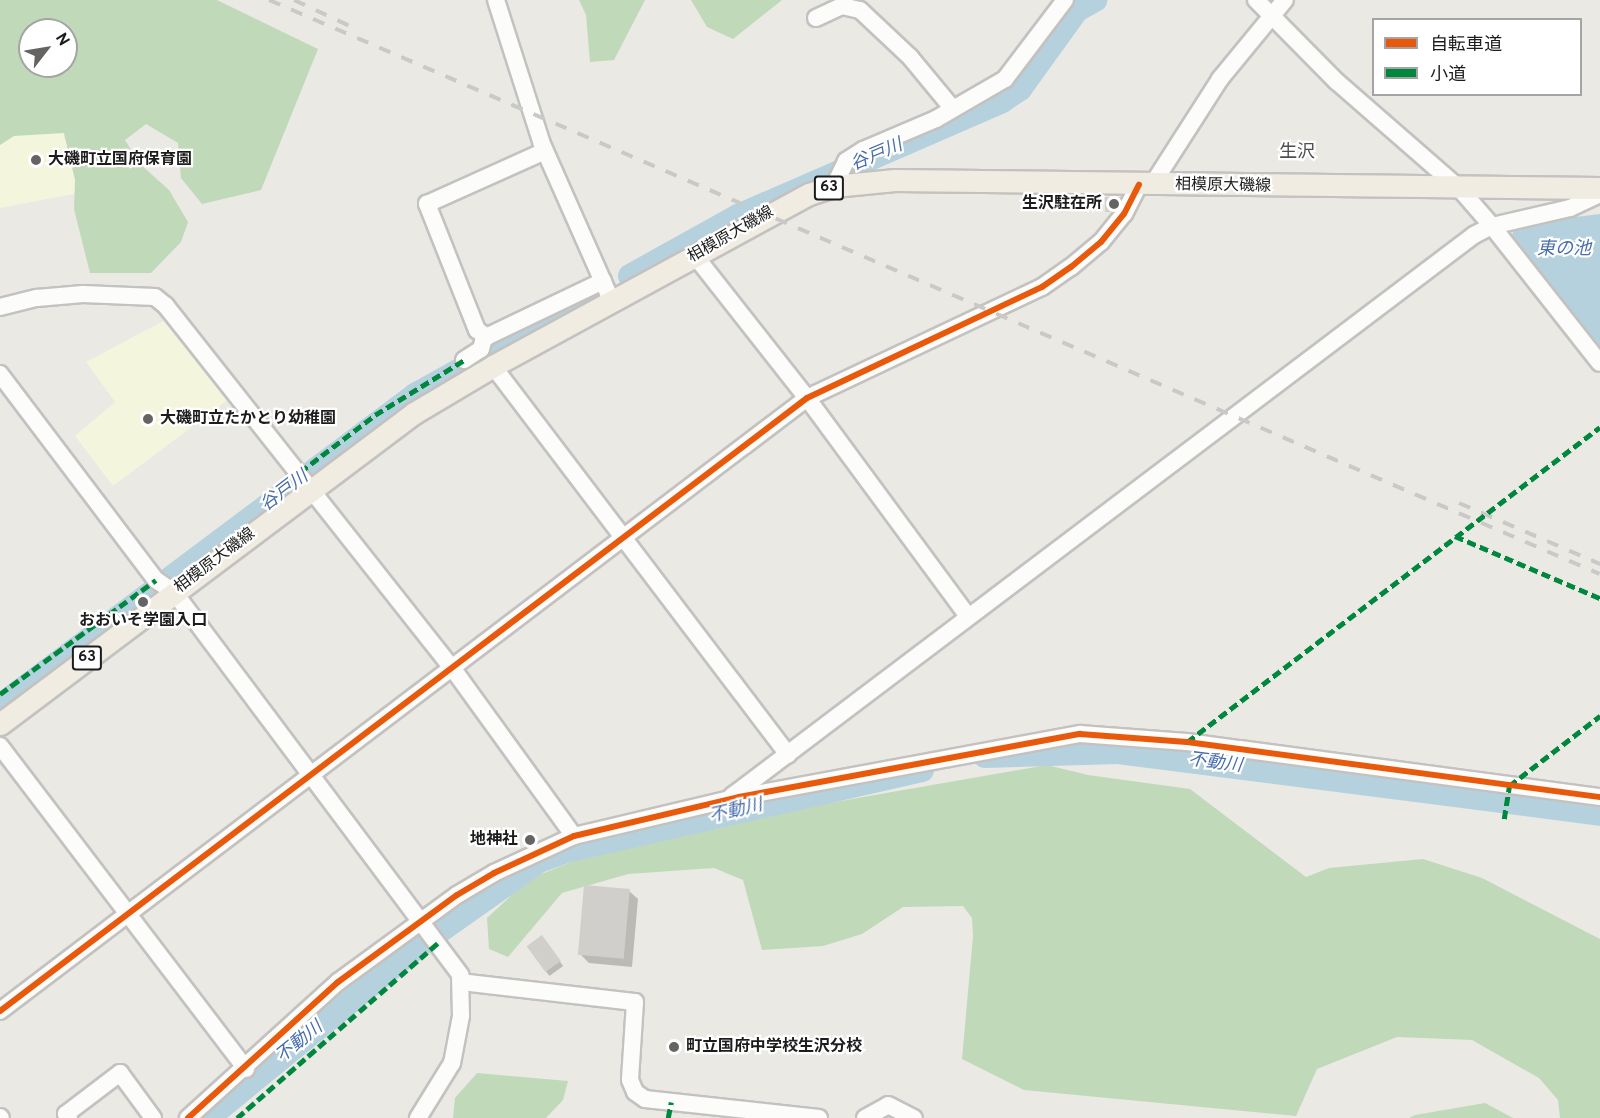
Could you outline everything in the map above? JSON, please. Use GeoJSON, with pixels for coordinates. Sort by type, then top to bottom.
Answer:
{"type":"FeatureCollection","features":[{"type":"Feature","properties":{"kind":"main road","name":"相模原大磯線"},"geometry":{"type":"LineString","coordinates":[[0,723],[166,587],[307,481],[493,366],[696,256],[785,204],[836,182],[895,180],[1460,189],[1600,188]]}},
{"type":"Feature","properties":{"kind":"street"},"geometry":{"type":"LineString","coordinates":[[496,0],[540,127],[545,151],[612,302]]}},
{"type":"Feature","properties":{"kind":"street"},"geometry":{"type":"LineString","coordinates":[[836,182],[846,161],[953,109],[1005,80],[1065,0]]}},
{"type":"Feature","properties":{"kind":"street"},"geometry":{"type":"LineString","coordinates":[[1256,0],[1336,81],[1460,189],[1600,363]]}},
{"type":"Feature","properties":{"kind":"street"},"geometry":{"type":"LineString","coordinates":[[0,1011],[807,398],[1042,287],[1101,242],[1146,185],[1220,79],[1285,0]]}},
{"type":"Feature","properties":{"kind":"street"},"geometry":{"type":"LineString","coordinates":[[816,18],[842,6],[860,10],[910,57],[953,109]]}},
{"type":"Feature","properties":{"kind":"street"},"geometry":{"type":"LineString","coordinates":[[487,337],[477,330],[427,204],[545,151]]}},
{"type":"Feature","properties":{"kind":"street"},"geometry":{"type":"LineString","coordinates":[[726,801],[1474,235],[1492,226],[1570,208],[1600,194]]}},
{"type":"Feature","properties":{"kind":"street"},"geometry":{"type":"LineString","coordinates":[[696,256],[807,398],[968,616]]}},
{"type":"Feature","properties":{"kind":"street"},"geometry":{"type":"LineString","coordinates":[[464,360],[481,349],[487,337],[603,281]]}},
{"type":"Feature","properties":{"kind":"street"},"geometry":{"type":"LineString","coordinates":[[0,307],[38,298],[72,295],[154,297],[186,330],[307,481],[453,669],[574,836]]}},
{"type":"Feature","properties":{"kind":"street"},"geometry":{"type":"LineString","coordinates":[[493,366],[788,755]]}},
{"type":"Feature","properties":{"kind":"street"},"geometry":{"type":"LineString","coordinates":[[0,374],[313,775],[423,920],[460,975],[461,1016],[452,1063],[418,1118]]}},
{"type":"Feature","properties":{"kind":"street"},"geometry":{"type":"LineString","coordinates":[[188,1118],[246,1069],[338,982],[423,920],[494,873],[574,836],[726,801],[1080,734],[1187,742],[1600,798]]}},
{"type":"Feature","properties":{"kind":"street"},"geometry":{"type":"LineString","coordinates":[[0,746],[246,1069]]}},
{"type":"Feature","properties":{"kind":"street"},"geometry":{"type":"LineString","coordinates":[[461,982],[635,1002],[630,1080],[634,1092],[645,1099],[819,1118]]}},
{"type":"Feature","properties":{"kind":"street"},"geometry":{"type":"LineString","coordinates":[[69,1118],[66,1114],[120,1073],[153,1118]]}},
{"type":"Feature","properties":{"kind":"street"},"geometry":{"type":"LineString","coordinates":[[865,1118],[888,1105],[914,1118]]}},
{"type":"Feature","properties":{"kind":"shaded area"},"geometry":{"type":"Polygon","coordinates":[[[0,0],[217,0],[318,49],[261,190],[202,204],[181,178],[178,143],[146,124],[125,140],[139,163],[169,190],[188,222],[181,242],[151,273],[90,273],[74,209],[75,180],[64,133],[14,136],[0,145],[0,0]]]}},
{"type":"Feature","properties":{"kind":"shaded area"},"geometry":{"type":"Polygon","coordinates":[[[579,0],[645,0],[614,60],[590,62],[586,15],[579,0]]]}},
{"type":"Feature","properties":{"kind":"shaded area"},"geometry":{"type":"Polygon","coordinates":[[[691,0],[782,0],[733,39],[707,27],[691,0]]]}},
{"type":"Feature","properties":{"kind":"shaded area","name":"大磯町立国府保育園"},"geometry":{"type":"Polygon","coordinates":[[[21,131],[63,132],[79,193],[0,208],[0,145],[21,131]]]}},
{"type":"Feature","properties":{"kind":"shaded area","name":"大磯町立たかとり幼稚園"},"geometry":{"type":"Polygon","coordinates":[[[167,319],[229,399],[113,486],[75,436],[115,402],[86,362],[167,319]]]}},
{"type":"Feature","properties":{"kind":"shaded area"},"geometry":{"type":"Polygon","coordinates":[[[1047,765],[1088,775],[1190,789],[1306,877],[1329,868],[1423,859],[1482,878],[1600,939],[1600,1118],[1560,1118],[1558,1100],[1539,1078],[1472,1040],[1397,1037],[1317,1069],[1296,1116],[1024,1090],[962,1059],[973,936],[972,918],[963,906],[903,907],[862,934],[823,946],[762,950],[743,880],[714,868],[628,874],[562,893],[508,957],[489,949],[487,918],[529,879],[601,850],[789,810],[1047,765]]]}},
{"type":"Feature","properties":{"kind":"shaded area"},"geometry":{"type":"Polygon","coordinates":[[[477,1073],[568,1081],[563,1100],[546,1118],[453,1118],[455,1098],[477,1073]]]}},
{"type":"Feature","properties":{"kind":"shaded area"},"geometry":{"type":"Polygon","coordinates":[[[1485,1103],[1513,1118],[1409,1118],[1415,1115],[1485,1103]]]}},
{"type":"Feature","properties":{"kind":"water","name":"東の池"},"geometry":{"type":"Polygon","coordinates":[[[1573,210],[1575,217],[1600,214],[1600,351],[1512,236],[1514,227],[1573,210]]]}},
{"type":"Feature","properties":{"kind":"building","name":"生沢駐在所"},"geometry":{"type":"Polygon","coordinates":[[[1105,197],[1128,197],[1119,212],[1105,212],[1105,197]]]}},
{"type":"Feature","properties":{"kind":"building"},"geometry":{"type":"Polygon","coordinates":[[[584,885],[630,889],[624,959],[578,955],[584,885]]]}},
{"type":"Feature","properties":{"kind":"building"},"geometry":{"type":"Polygon","coordinates":[[[542,935],[561,961],[545,972],[527,946],[542,935]]]}},
{"type":"Feature","properties":{"kind":"waterway","name":"谷戸川"},"geometry":{"type":"LineString","coordinates":[[630,276],[738,216],[1002,101],[1020,89],[1077,10],[1095,0]]}},
{"type":"Feature","properties":{"kind":"waterway","name":"谷戸川"},"geometry":{"type":"LineString","coordinates":[[0,706],[415,395],[585,300]]}},
{"type":"Feature","properties":{"kind":"waterway","name":"不動川"},"geometry":{"type":"LineString","coordinates":[[985,756],[1118,752],[1600,814]]}},
{"type":"Feature","properties":{"kind":"waterway","name":"不動川"},"geometry":{"type":"LineString","coordinates":[[208,1118],[413,950],[539,861],[570,850],[922,770]]}},
{"type":"Feature","properties":{"kind":"railway"},"geometry":{"type":"LineString","coordinates":[[269,0],[1600,574]]}},
{"type":"Feature","properties":{"kind":"railway"},"geometry":{"type":"LineString","coordinates":[[294,0],[354,28]]}},
{"type":"Feature","properties":{"kind":"railway"},"geometry":{"type":"LineString","coordinates":[[1459,503],[1600,564]]}},
{"type":"Feature","properties":{"kind":"marked path"},"geometry":{"type":"LineString","coordinates":[[300,472],[375,415],[464,360]]}},
{"type":"Feature","properties":{"kind":"marked path"},"geometry":{"type":"LineString","coordinates":[[1187,742],[1600,427]]}},
{"type":"Feature","properties":{"kind":"marked path"},"geometry":{"type":"LineString","coordinates":[[1455,536],[1600,598]]}},
{"type":"Feature","properties":{"kind":"marked path"},"geometry":{"type":"LineString","coordinates":[[0,694],[156,580]]}},
{"type":"Feature","properties":{"kind":"marked path"},"geometry":{"type":"LineString","coordinates":[[1504,819],[1509,786],[1600,716]]}},
{"type":"Feature","properties":{"kind":"marked path"},"geometry":{"type":"LineString","coordinates":[[237,1118],[439,942]]}},
{"type":"Feature","properties":{"kind":"marked path"},"geometry":{"type":"LineString","coordinates":[[668,1118],[671,1102]]}},
{"type":"Feature","properties":{"kind":"cycle path"},"geometry":{"type":"LineString","coordinates":[[0,1011],[807,398],[1042,287],[1071,267],[1101,242],[1124,214],[1139,185]]}},
{"type":"Feature","properties":{"kind":"cycle path"},"geometry":{"type":"LineString","coordinates":[[188,1118],[338,982],[457,895],[494,873],[574,836],[739,797],[1080,734],[1187,742],[1600,797]]}},
{"type":"Feature","properties":{"kind":"place","name":"大磯町立国府保育園"},"geometry":{"type":"Point","coordinates":[36,160]}},
{"type":"Feature","properties":{"kind":"place","name":"生沢駐在所"},"geometry":{"type":"Point","coordinates":[1114,204]}},
{"type":"Feature","properties":{"kind":"place","name":"大磯町立たかとり幼稚園"},"geometry":{"type":"Point","coordinates":[148,419]}},
{"type":"Feature","properties":{"kind":"place","name":"おおいそ学園入口"},"geometry":{"type":"Point","coordinates":[143,602]}},
{"type":"Feature","properties":{"kind":"place","name":"地神社"},"geometry":{"type":"Point","coordinates":[530,840]}},
{"type":"Feature","properties":{"kind":"place","name":"町立国府中学校生沢分校"},"geometry":{"type":"Point","coordinates":[674,1047]}},
{"type":"Feature","properties":{"kind":"district","name":"生沢"},"geometry":{"type":"Point","coordinates":[1297,153]}}]}
